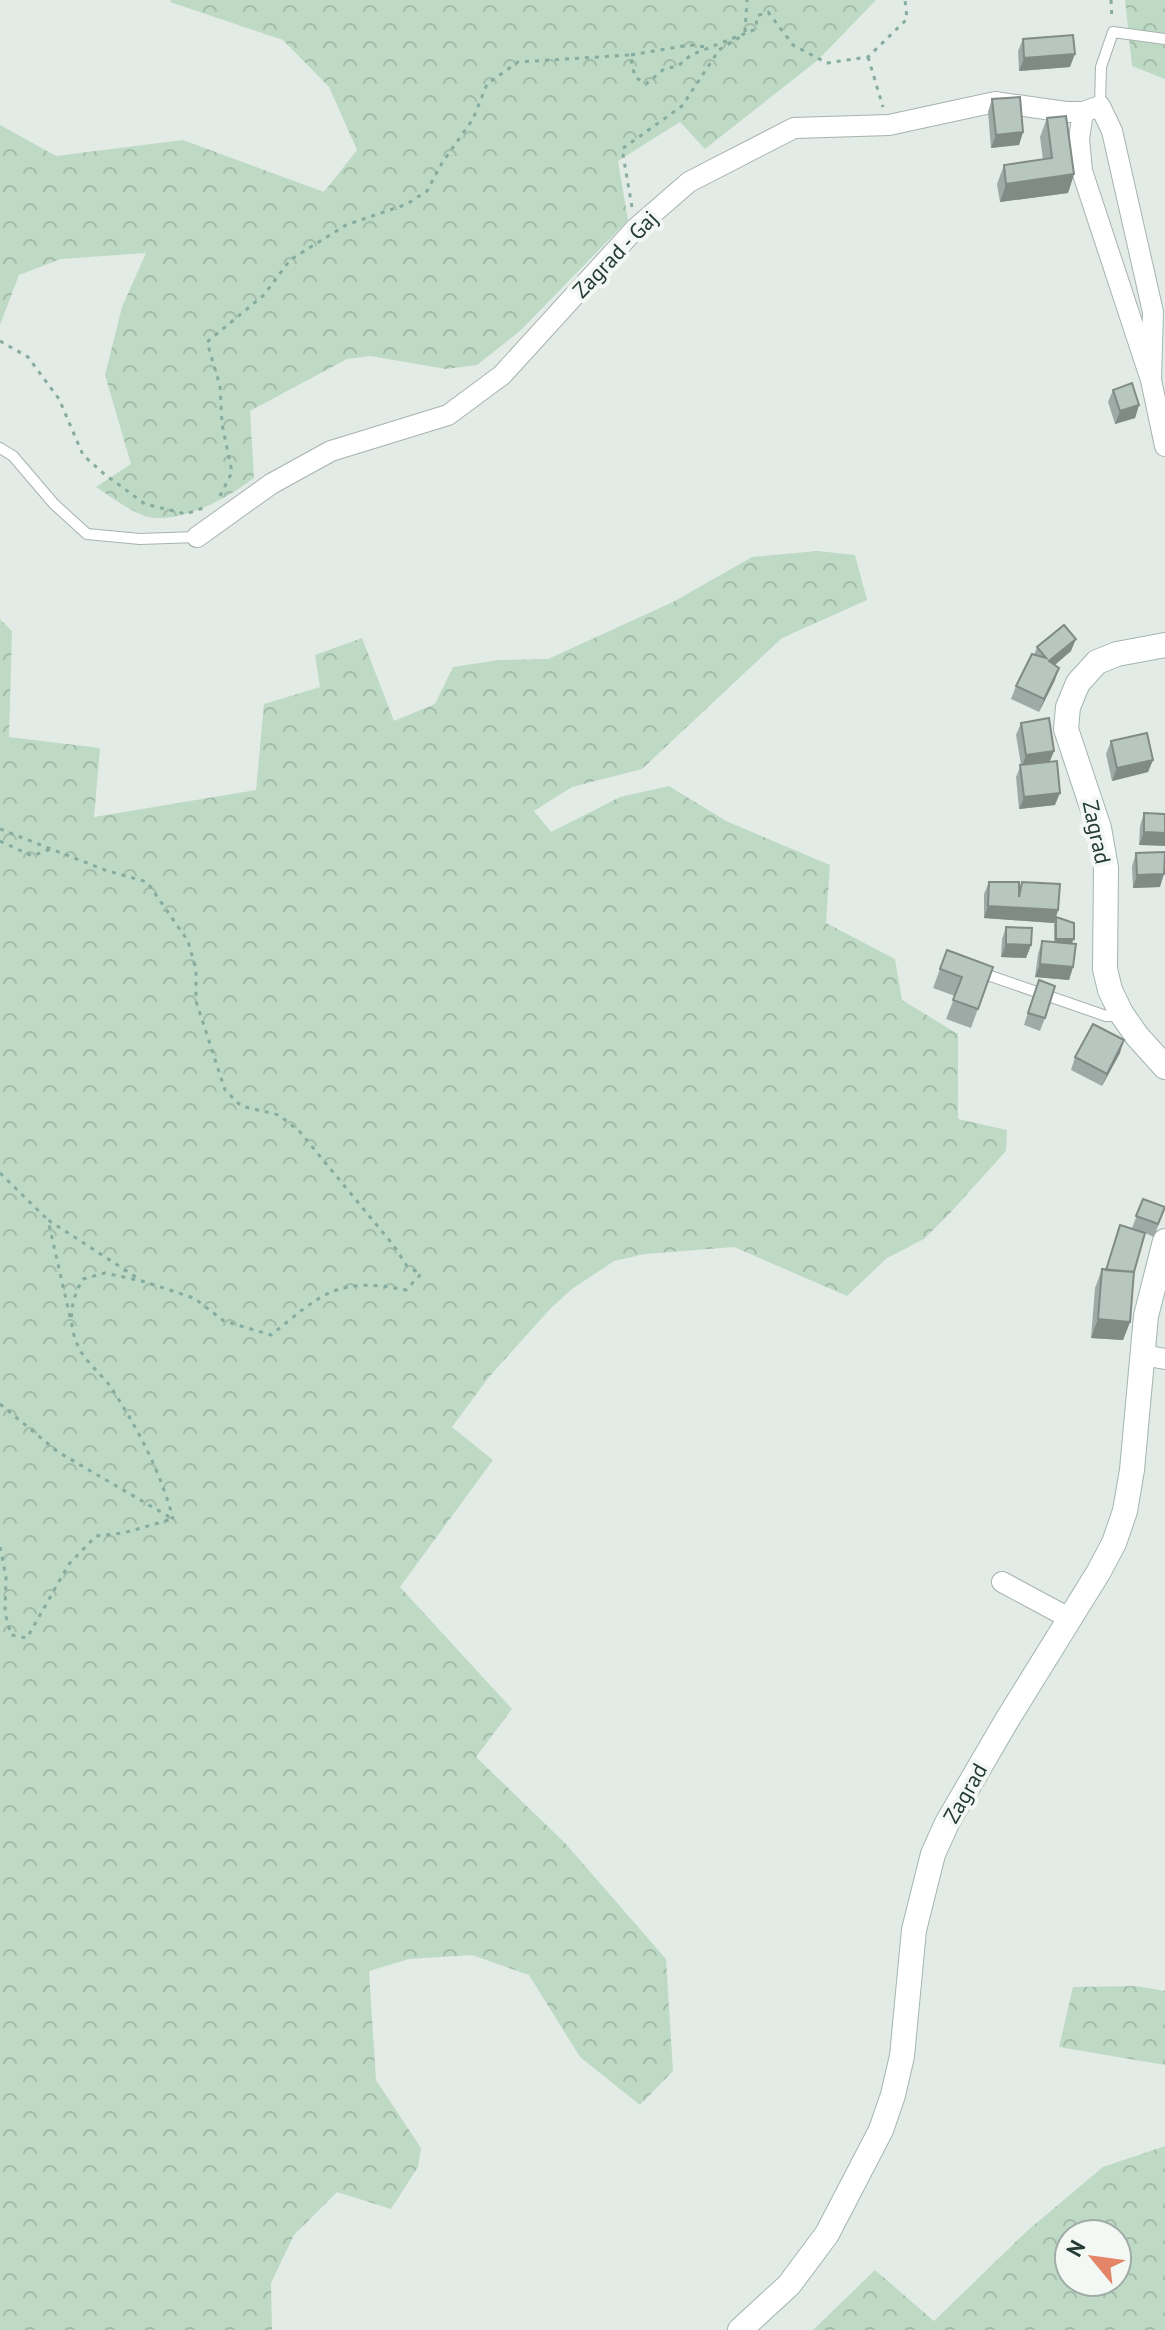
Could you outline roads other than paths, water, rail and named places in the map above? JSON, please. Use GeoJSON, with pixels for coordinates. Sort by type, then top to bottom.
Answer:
{"type":"FeatureCollection","features":[{"type":"Feature","properties":{"kind":"main road","name":"Zagrad"},"geometry":{"type":"LineString","coordinates":[[1165,645],[1117,654],[1097,662],[1078,683],[1068,707],[1066,729],[1099,828],[1106,868],[1105,969],[1110,990],[1123,1015],[1165,1067]]}},
{"type":"Feature","properties":{"kind":"main road","name":"Zagrad"},"geometry":{"type":"LineString","coordinates":[[740,2330],[789,2285],[827,2234],[881,2130],[902,2056],[914,1930],[933,1854],[947,1823],[1109,1553],[1125,1511],[1153,1357],[1146,1316],[1165,1241]]}},
{"type":"Feature","properties":{"kind":"street","name":"Zagrad - Gaj"},"geometry":{"type":"LineString","coordinates":[[197,537],[271,484],[331,451],[448,415],[502,375],[635,229],[689,182],[794,128],[889,125],[995,102],[1066,112],[1092,109]]}},
{"type":"Feature","properties":{"kind":"street"},"geometry":{"type":"LineString","coordinates":[[1151,380],[1153,312],[1112,131],[1092,109],[1079,139],[1082,171],[1151,380],[1165,446]]}},
{"type":"Feature","properties":{"kind":"street"},"geometry":{"type":"LineString","coordinates":[[1002,1582],[1069,1618]]}},
{"type":"Feature","properties":{"kind":"lane"},"geometry":{"type":"LineString","coordinates":[[1092,109],[1113,32],[1165,39]]}},
{"type":"Feature","properties":{"kind":"lane"},"geometry":{"type":"LineString","coordinates":[[0,448],[13,456],[54,504],[87,534],[140,539],[197,537]]}},
{"type":"Feature","properties":{"kind":"lane"},"geometry":{"type":"LineString","coordinates":[[970,966],[992,977],[1106,1016],[1123,1015]]}}]}
